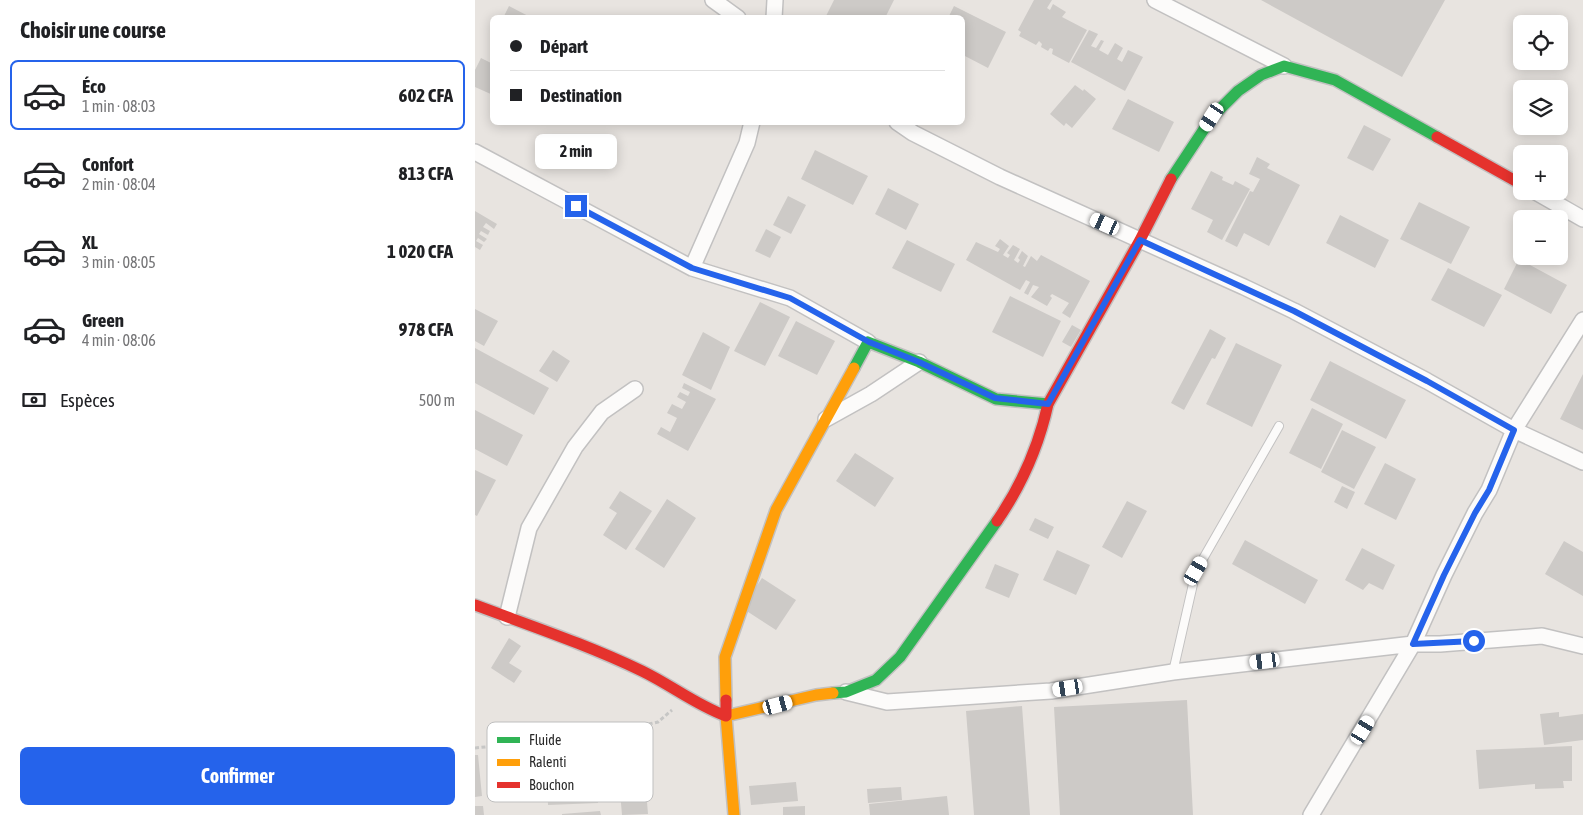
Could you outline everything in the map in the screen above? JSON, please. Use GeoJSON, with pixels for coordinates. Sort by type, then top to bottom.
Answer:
{"type":"FeatureCollection","features":[{"type":"Feature","properties":{"kind":"street"},"geometry":{"type":"LineString","coordinates":[[713,0],[734,15]]}},
{"type":"Feature","properties":{"kind":"street"},"geometry":{"type":"LineString","coordinates":[[774,15],[775,0]]}},
{"type":"Feature","properties":{"kind":"street"},"geometry":{"type":"LineString","coordinates":[[1155,0],[1284,66],[1335,80],[1513,180]]}},
{"type":"Feature","properties":{"kind":"street"},"geometry":{"type":"LineString","coordinates":[[475,605],[611,657],[647,674],[685,698],[712,712],[726,716],[816,695],[845,692],[876,680],[900,657],[1012,498],[1042,430],[1048,404],[1140,240],[1167,185],[1212,117],[1238,91],[1261,76],[1284,66]]}},
{"type":"Feature","properties":{"kind":"street"},"geometry":{"type":"LineString","coordinates":[[692,268],[747,143],[751,125]]}},
{"type":"Feature","properties":{"kind":"street"},"geometry":{"type":"LineString","coordinates":[[901,125],[913,133],[1000,177],[1294,311],[1427,381],[1514,430],[1583,462]]}},
{"type":"Feature","properties":{"kind":"street"},"geometry":{"type":"LineString","coordinates":[[475,152],[692,268],[790,298],[869,342],[919,362],[995,398],[1048,404]]}},
{"type":"Feature","properties":{"kind":"street"},"geometry":{"type":"LineString","coordinates":[[1550,200],[1583,219]]}},
{"type":"Feature","properties":{"kind":"street"},"geometry":{"type":"LineString","coordinates":[[1311,815],[1413,644],[1444,575],[1475,513],[1489,490],[1514,430],[1583,320]]}},
{"type":"Feature","properties":{"kind":"street"},"geometry":{"type":"LineString","coordinates":[[734,815],[726,716],[725,657],[776,510],[869,342]]}},
{"type":"Feature","properties":{"kind":"street"},"geometry":{"type":"LineString","coordinates":[[826,419],[871,394],[919,362]]}},
{"type":"Feature","properties":{"kind":"street"},"geometry":{"type":"LineString","coordinates":[[507,617],[529,528],[575,446],[602,412],[635,388]]}},
{"type":"Feature","properties":{"kind":"street"},"geometry":{"type":"LineString","coordinates":[[845,692],[887,702],[1051,691],[1173,672],[1413,644],[1440,644],[1542,636],[1583,646]]}},
{"type":"Feature","properties":{"kind":"lane"},"geometry":{"type":"LineString","coordinates":[[1173,672],[1196,571],[1279,426]]}},
{"type":"Feature","properties":{"kind":"path"},"geometry":{"type":"LineString","coordinates":[[653,723],[658,722],[685,698]]}},
{"type":"Feature","properties":{"kind":"building"},"geometry":{"type":"Polygon","coordinates":[[[834,0],[894,0],[886,15],[826,15],[834,0]]]}},
{"type":"Feature","properties":{"kind":"building"},"geometry":{"type":"Polygon","coordinates":[[[1034,0],[1052,0],[1047,8],[1050,10],[1053,4],[1066,12],[1062,17],[1087,30],[1069,63],[1052,54],[1053,49],[1050,48],[1048,51],[1041,47],[1042,44],[1039,41],[1036,45],[1019,36],[1021,32],[1018,30],[1034,0]]]}},
{"type":"Feature","properties":{"kind":"building"},"geometry":{"type":"Polygon","coordinates":[[[1261,0],[1445,0],[1402,77],[1261,0]]]}},
{"type":"Feature","properties":{"kind":"building"},"geometry":{"type":"Polygon","coordinates":[[[509,6],[526,15],[504,15],[509,6]]]}},
{"type":"Feature","properties":{"kind":"building"},"geometry":{"type":"Polygon","coordinates":[[[954,6],[1006,32],[988,68],[965,56],[965,15],[950,15],[954,6]]]}},
{"type":"Feature","properties":{"kind":"building"},"geometry":{"type":"Polygon","coordinates":[[[1089,30],[1098,34],[1091,46],[1096,48],[1101,40],[1104,41],[1099,50],[1108,55],[1115,43],[1123,48],[1117,59],[1122,62],[1128,50],[1143,57],[1125,91],[1071,62],[1089,30]]]}},
{"type":"Feature","properties":{"kind":"building"},"geometry":{"type":"Polygon","coordinates":[[[481,58],[490,62],[490,94],[475,87],[475,70],[481,58]]]}},
{"type":"Feature","properties":{"kind":"building"},"geometry":{"type":"Polygon","coordinates":[[[1075,85],[1083,91],[1084,89],[1096,99],[1072,128],[1066,123],[1064,126],[1050,114],[1075,85]]]}},
{"type":"Feature","properties":{"kind":"building"},"geometry":{"type":"Polygon","coordinates":[[[1128,99],[1174,122],[1159,152],[1112,129],[1128,99]]]}},
{"type":"Feature","properties":{"kind":"building"},"geometry":{"type":"Polygon","coordinates":[[[1364,125],[1391,139],[1373,171],[1347,158],[1364,125]]]}},
{"type":"Feature","properties":{"kind":"building"},"geometry":{"type":"Polygon","coordinates":[[[815,150],[868,176],[853,205],[801,179],[815,150]]]}},
{"type":"Feature","properties":{"kind":"building"},"geometry":{"type":"Polygon","coordinates":[[[1257,157],[1270,164],[1267,168],[1300,185],[1269,246],[1244,233],[1237,247],[1225,241],[1250,191],[1253,192],[1260,179],[1249,174],[1257,157]]]}},
{"type":"Feature","properties":{"kind":"building"},"geometry":{"type":"Polygon","coordinates":[[[1211,171],[1223,177],[1222,180],[1233,185],[1235,181],[1250,189],[1222,240],[1207,232],[1213,220],[1191,209],[1211,171]]]}},
{"type":"Feature","properties":{"kind":"building"},"geometry":{"type":"Polygon","coordinates":[[[888,188],[919,204],[906,230],[875,214],[888,188]]]}},
{"type":"Feature","properties":{"kind":"building"},"geometry":{"type":"Polygon","coordinates":[[[788,196],[806,205],[791,234],[773,225],[788,196]]]}},
{"type":"Feature","properties":{"kind":"building"},"geometry":{"type":"Polygon","coordinates":[[[1419,202],[1470,227],[1451,264],[1400,239],[1419,202]]]}},
{"type":"Feature","properties":{"kind":"building"},"geometry":{"type":"Polygon","coordinates":[[[475,211],[497,224],[494,229],[486,223],[483,227],[490,231],[488,235],[481,231],[479,234],[487,239],[484,242],[478,238],[476,241],[483,245],[480,250],[475,247],[475,211]]]}},
{"type":"Feature","properties":{"kind":"building"},"geometry":{"type":"Polygon","coordinates":[[[1340,215],[1389,240],[1375,268],[1326,243],[1340,215]]]}},
{"type":"Feature","properties":{"kind":"building"},"geometry":{"type":"Polygon","coordinates":[[[766,229],[781,237],[770,258],[755,251],[766,229]]]}},
{"type":"Feature","properties":{"kind":"building"},"geometry":{"type":"Polygon","coordinates":[[[1000,239],[1009,246],[1003,255],[1008,258],[1010,255],[1007,253],[1013,245],[1020,249],[1014,260],[1018,263],[1020,260],[1018,258],[1022,251],[1028,256],[1023,266],[1025,267],[1031,256],[1037,261],[1041,255],[1090,281],[1070,318],[1062,313],[1069,303],[1052,294],[1050,296],[1052,298],[1047,306],[1031,297],[1039,287],[1033,285],[1028,295],[1024,293],[1030,282],[1026,280],[1020,290],[966,260],[976,242],[998,252],[1000,249],[995,246],[1000,239]]]}},
{"type":"Feature","properties":{"kind":"building"},"geometry":{"type":"Polygon","coordinates":[[[907,240],[955,264],[941,292],[892,268],[907,240]]]}},
{"type":"Feature","properties":{"kind":"building"},"geometry":{"type":"Polygon","coordinates":[[[1516,265],[1530,265],[1567,285],[1551,314],[1504,289],[1516,265]]]}},
{"type":"Feature","properties":{"kind":"building"},"geometry":{"type":"Polygon","coordinates":[[[1448,268],[1502,295],[1484,327],[1431,300],[1448,268]]]}},
{"type":"Feature","properties":{"kind":"building"},"geometry":{"type":"Polygon","coordinates":[[[1010,296],[1061,321],[1043,357],[992,332],[1010,296]]]}},
{"type":"Feature","properties":{"kind":"building"},"geometry":{"type":"Polygon","coordinates":[[[760,302],[790,317],[765,366],[734,351],[760,302]]]}},
{"type":"Feature","properties":{"kind":"building"},"geometry":{"type":"Polygon","coordinates":[[[475,309],[498,321],[484,346],[475,341],[475,309]]]}},
{"type":"Feature","properties":{"kind":"building"},"geometry":{"type":"Polygon","coordinates":[[[796,321],[835,341],[817,375],[778,356],[796,321]]]}},
{"type":"Feature","properties":{"kind":"building"},"geometry":{"type":"Polygon","coordinates":[[[1072,325],[1081,330],[1071,347],[1062,342],[1072,325]]]}},
{"type":"Feature","properties":{"kind":"building"},"geometry":{"type":"Polygon","coordinates":[[[1210,329],[1226,338],[1215,359],[1212,358],[1184,410],[1171,403],[1210,329]]]}},
{"type":"Feature","properties":{"kind":"building"},"geometry":{"type":"Polygon","coordinates":[[[703,332],[730,347],[711,390],[682,375],[703,332]]]}},
{"type":"Feature","properties":{"kind":"building"},"geometry":{"type":"Polygon","coordinates":[[[1236,343],[1282,365],[1252,427],[1206,404],[1236,343]]]}},
{"type":"Feature","properties":{"kind":"building"},"geometry":{"type":"Polygon","coordinates":[[[475,348],[549,388],[534,415],[475,383],[475,348]]]}},
{"type":"Feature","properties":{"kind":"building"},"geometry":{"type":"Polygon","coordinates":[[[553,350],[570,361],[557,382],[539,371],[553,350]]]}},
{"type":"Feature","properties":{"kind":"building"},"geometry":{"type":"Polygon","coordinates":[[[1330,361],[1406,400],[1386,439],[1310,400],[1330,361]]]}},
{"type":"Feature","properties":{"kind":"building"},"geometry":{"type":"Polygon","coordinates":[[[1583,374],[1583,430],[1560,419],[1583,374]]]}},
{"type":"Feature","properties":{"kind":"building"},"geometry":{"type":"Polygon","coordinates":[[[684,383],[716,399],[688,451],[657,434],[661,427],[670,432],[677,418],[667,413],[672,404],[682,409],[686,402],[677,397],[680,392],[688,396],[690,392],[682,388],[684,383]]]}},
{"type":"Feature","properties":{"kind":"building"},"geometry":{"type":"Polygon","coordinates":[[[1312,408],[1343,424],[1321,469],[1289,453],[1312,408]]]}},
{"type":"Feature","properties":{"kind":"building"},"geometry":{"type":"Polygon","coordinates":[[[475,410],[523,435],[507,466],[475,449],[475,410]]]}},
{"type":"Feature","properties":{"kind":"building"},"geometry":{"type":"Polygon","coordinates":[[[1342,430],[1376,447],[1354,489],[1321,472],[1342,430]]]}},
{"type":"Feature","properties":{"kind":"building"},"geometry":{"type":"Polygon","coordinates":[[[855,453],[894,478],[875,507],[836,481],[855,453]]]}},
{"type":"Feature","properties":{"kind":"building"},"geometry":{"type":"Polygon","coordinates":[[[1385,463],[1416,479],[1396,520],[1364,504],[1385,463]]]}},
{"type":"Feature","properties":{"kind":"building"},"geometry":{"type":"Polygon","coordinates":[[[475,470],[496,480],[477,516],[475,515],[475,470]]]}},
{"type":"Feature","properties":{"kind":"building"},"geometry":{"type":"Polygon","coordinates":[[[1342,486],[1355,492],[1347,509],[1334,502],[1342,486]]]}},
{"type":"Feature","properties":{"kind":"building"},"geometry":{"type":"Polygon","coordinates":[[[620,491],[652,511],[626,550],[603,535],[617,513],[609,508],[620,491]]]}},
{"type":"Feature","properties":{"kind":"building"},"geometry":{"type":"Polygon","coordinates":[[[667,499],[696,518],[664,568],[635,549],[667,499]]]}},
{"type":"Feature","properties":{"kind":"building"},"geometry":{"type":"Polygon","coordinates":[[[1127,501],[1147,511],[1122,558],[1102,547],[1127,501]]]}},
{"type":"Feature","properties":{"kind":"building"},"geometry":{"type":"Polygon","coordinates":[[[1035,518],[1054,527],[1048,539],[1029,530],[1035,518]]]}},
{"type":"Feature","properties":{"kind":"building"},"geometry":{"type":"Polygon","coordinates":[[[1245,540],[1318,580],[1305,604],[1232,564],[1245,540]]]}},
{"type":"Feature","properties":{"kind":"building"},"geometry":{"type":"Polygon","coordinates":[[[1564,541],[1583,552],[1583,596],[1545,574],[1564,541]]]}},
{"type":"Feature","properties":{"kind":"building"},"geometry":{"type":"Polygon","coordinates":[[[1362,548],[1395,565],[1383,590],[1369,583],[1363,590],[1345,580],[1362,548]]]}},
{"type":"Feature","properties":{"kind":"building"},"geometry":{"type":"Polygon","coordinates":[[[1057,550],[1090,565],[1076,595],[1043,580],[1057,550]]]}},
{"type":"Feature","properties":{"kind":"building"},"geometry":{"type":"Polygon","coordinates":[[[995,564],[1019,574],[1009,598],[985,588],[995,564]]]}},
{"type":"Feature","properties":{"kind":"building"},"geometry":{"type":"Polygon","coordinates":[[[762,578],[796,600],[776,630],[742,608],[762,578]]]}},
{"type":"Feature","properties":{"kind":"building"},"geometry":{"type":"Polygon","coordinates":[[[509,638],[521,646],[509,663],[522,671],[514,683],[491,668],[509,638]]]}},
{"type":"Feature","properties":{"kind":"building"},"geometry":{"type":"Polygon","coordinates":[[[1187,700],[1193,815],[1060,815],[1054,707],[1187,700]]]}},
{"type":"Feature","properties":{"kind":"building"},"geometry":{"type":"Polygon","coordinates":[[[1022,706],[1030,815],[974,815],[966,711],[1022,706]]]}},
{"type":"Feature","properties":{"kind":"building"},"geometry":{"type":"Polygon","coordinates":[[[1559,712],[1559,717],[1583,714],[1583,740],[1544,745],[1540,714],[1559,712]]]}},
{"type":"Feature","properties":{"kind":"building"},"geometry":{"type":"Polygon","coordinates":[[[1572,746],[1572,781],[1563,781],[1564,788],[1535,789],[1535,784],[1479,789],[1476,750],[1572,746]]]}},
{"type":"Feature","properties":{"kind":"building"},"geometry":{"type":"Polygon","coordinates":[[[475,755],[478,755],[482,796],[475,797],[475,755]]]}},
{"type":"Feature","properties":{"kind":"building"},"geometry":{"type":"Polygon","coordinates":[[[796,782],[798,801],[751,805],[749,786],[796,782]]]}},
{"type":"Feature","properties":{"kind":"building"},"geometry":{"type":"Polygon","coordinates":[[[901,787],[902,800],[868,803],[867,789],[901,787]]]}},
{"type":"Feature","properties":{"kind":"building"},"geometry":{"type":"Polygon","coordinates":[[[947,796],[949,815],[870,815],[869,804],[947,796]]]}},
{"type":"Feature","properties":{"kind":"building"},"geometry":{"type":"Polygon","coordinates":[[[548,802],[598,802],[598,803],[548,805],[548,802]]]}},
{"type":"Feature","properties":{"kind":"building"},"geometry":{"type":"Polygon","coordinates":[[[621,802],[647,802],[648,814],[622,815],[621,802]]]}},
{"type":"Feature","properties":{"kind":"building"},"geometry":{"type":"Polygon","coordinates":[[[475,806],[483,806],[484,815],[475,815],[475,806]]]}},
{"type":"Feature","properties":{"kind":"building"},"geometry":{"type":"Polygon","coordinates":[[[805,806],[805,815],[783,815],[783,807],[805,806]]]}},
{"type":"Feature","properties":{"kind":"building"},"geometry":{"type":"Polygon","coordinates":[[[600,811],[601,815],[562,815],[562,814],[600,811]]]}},
{"type":"Feature","properties":{"kind":"traffic: fast"},"geometry":{"type":"LineString","coordinates":[[1171,179],[1212,117],[1238,91],[1261,75],[1284,66],[1335,80],[1437,137]]}},
{"type":"Feature","properties":{"kind":"traffic: fast"},"geometry":{"type":"LineString","coordinates":[[854,368],[868,342],[919,362],[996,399],[1048,404]]}},
{"type":"Feature","properties":{"kind":"traffic: fast"},"geometry":{"type":"LineString","coordinates":[[833,693],[846,692],[876,680],[900,657],[997,521]]}},
{"type":"Feature","properties":{"kind":"traffic: slow"},"geometry":{"type":"LineString","coordinates":[[726,700],[725,657],[776,510],[854,368]]}},
{"type":"Feature","properties":{"kind":"traffic: slow"},"geometry":{"type":"LineString","coordinates":[[734,815],[726,716],[816,695],[833,693]]}},
{"type":"Feature","properties":{"kind":"traffic: jam"},"geometry":{"type":"LineString","coordinates":[[1437,137],[1513,180]]}},
{"type":"Feature","properties":{"kind":"traffic: jam"},"geometry":{"type":"LineString","coordinates":[[997,521],[1014,494],[1028,465],[1040,435],[1048,404],[1140,240],[1171,179]]}},
{"type":"Feature","properties":{"kind":"traffic: jam"},"geometry":{"type":"LineString","coordinates":[[475,605],[622,662],[726,716],[726,700]]}},
{"type":"Feature","properties":{"kind":"route"},"geometry":{"type":"LineString","coordinates":[[576,206],[692,268],[790,298],[869,342],[919,362],[995,398],[1048,404],[1140,240],[1244,286],[1427,381],[1514,430],[1489,490],[1475,513],[1444,575],[1413,644],[1474,641]]}}]}
